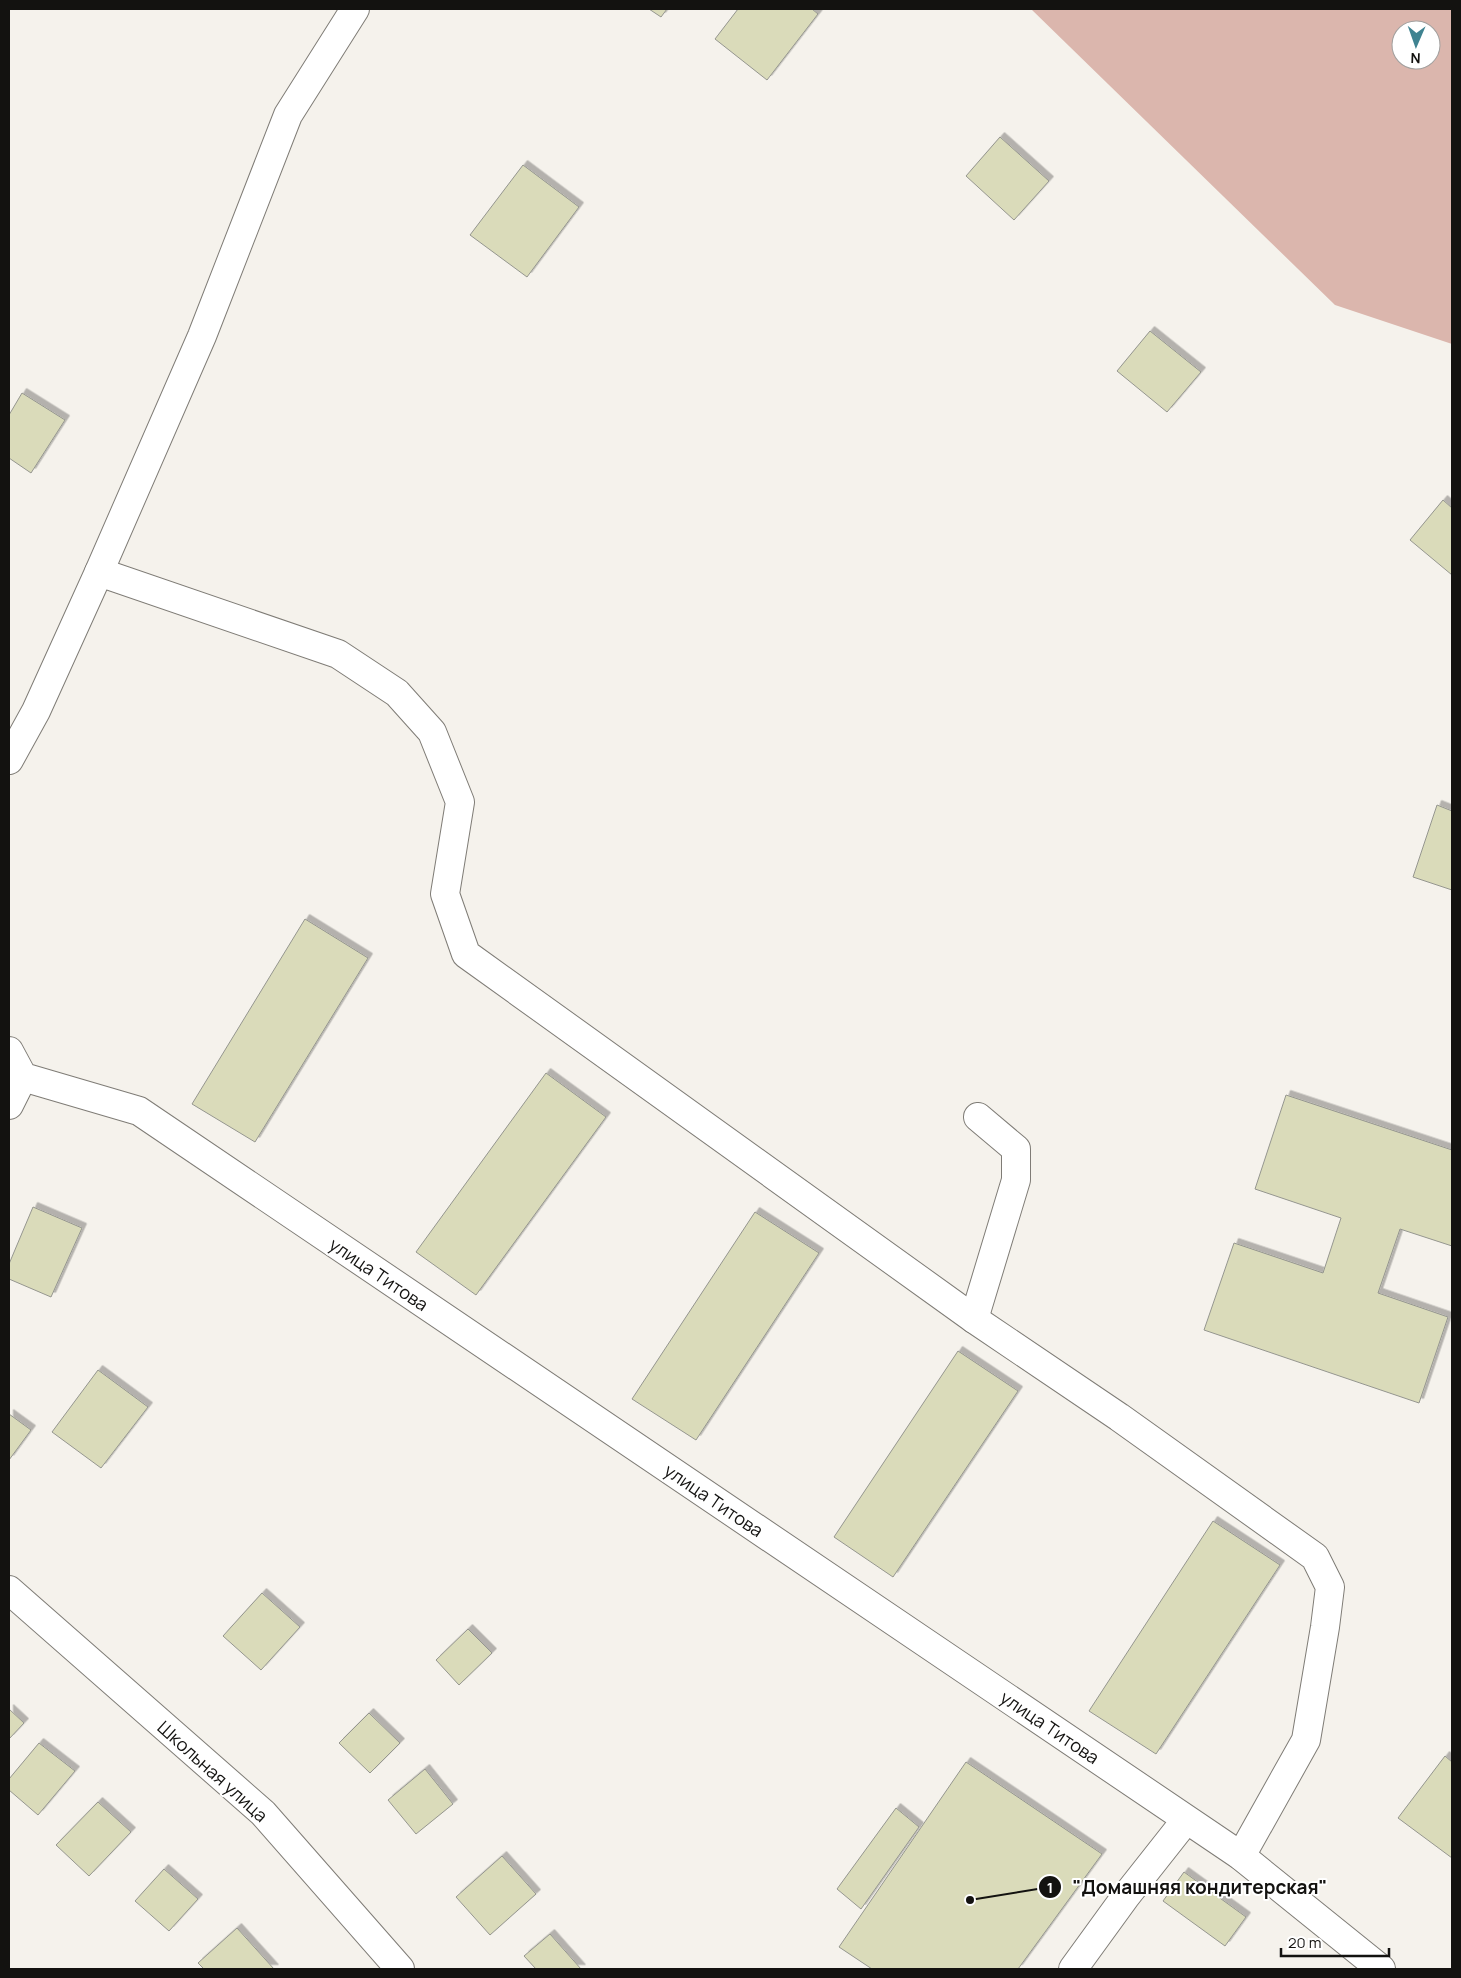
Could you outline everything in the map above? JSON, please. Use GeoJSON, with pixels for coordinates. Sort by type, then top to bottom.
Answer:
{"type":"FeatureCollection","features":[{"type":"Feature","properties":{"kind":"street"},"geometry":{"type":"LineString","coordinates":[[9,760],[36,711],[202,336],[288,115],[355,9]]}},
{"type":"Feature","properties":{"kind":"street"},"geometry":{"type":"LineString","coordinates":[[99,572],[338,654],[397,693],[432,732],[460,802],[445,894],[466,954],[974,1319],[1119,1417],[1315,1557],[1330,1587],[1306,1740],[1241,1856]]}},
{"type":"Feature","properties":{"kind":"street"},"geometry":{"type":"LineString","coordinates":[[9,1052],[23,1077],[9,1105]]}},
{"type":"Feature","properties":{"kind":"street","name":"улица Титова"},"geometry":{"type":"LineString","coordinates":[[23,1077],[140,1112],[1241,1856],[1381,1969]]}},
{"type":"Feature","properties":{"kind":"street"},"geometry":{"type":"LineString","coordinates":[[974,1319],[1016,1180],[1016,1149],[978,1117]]}},
{"type":"Feature","properties":{"kind":"street","name":"Школьная улица"},"geometry":{"type":"LineString","coordinates":[[9,1590],[263,1813],[400,1969]]}},
{"type":"Feature","properties":{"kind":"street"},"geometry":{"type":"LineString","coordinates":[[1073,1969],[1126,1896],[1186,1820]]}},
{"type":"Feature","properties":{"kind":"shaded area"},"geometry":{"type":"Polygon","coordinates":[[[1031,9],[1452,9],[1452,344],[1335,305],[1031,9]]]}},
{"type":"Feature","properties":{"kind":"building"},"geometry":{"type":"Polygon","coordinates":[[[649,9],[667,9],[661,17],[649,9]]]}},
{"type":"Feature","properties":{"kind":"building"},"geometry":{"type":"Polygon","coordinates":[[[738,9],[812,9],[818,14],[767,80],[715,39],[738,9]]]}},
{"type":"Feature","properties":{"kind":"building"},"geometry":{"type":"Polygon","coordinates":[[[1000,137],[1049,181],[1014,220],[966,176],[1000,137]]]}},
{"type":"Feature","properties":{"kind":"building"},"geometry":{"type":"Polygon","coordinates":[[[523,165],[579,207],[527,277],[470,235],[523,165]]]}},
{"type":"Feature","properties":{"kind":"building"},"geometry":{"type":"Polygon","coordinates":[[[1150,331],[1201,372],[1167,412],[1117,371],[1150,331]]]}},
{"type":"Feature","properties":{"kind":"building"},"geometry":{"type":"Polygon","coordinates":[[[22,393],[65,420],[31,473],[9,458],[9,415],[22,393]]]}},
{"type":"Feature","properties":{"kind":"building"},"geometry":{"type":"Polygon","coordinates":[[[1443,500],[1452,508],[1452,575],[1410,540],[1443,500]]]}},
{"type":"Feature","properties":{"kind":"building"},"geometry":{"type":"Polygon","coordinates":[[[1437,805],[1452,811],[1452,890],[1413,877],[1437,805]]]}},
{"type":"Feature","properties":{"kind":"building"},"geometry":{"type":"Polygon","coordinates":[[[305,919],[368,958],[255,1142],[192,1104],[305,919]]]}},
{"type":"Feature","properties":{"kind":"building"},"geometry":{"type":"Polygon","coordinates":[[[546,1073],[606,1117],[476,1295],[416,1252],[546,1073]]]}},
{"type":"Feature","properties":{"kind":"building"},"geometry":{"type":"Polygon","coordinates":[[[1286,1095],[1452,1150],[1452,1246],[1400,1229],[1378,1293],[1448,1317],[1419,1403],[1204,1330],[1234,1243],[1323,1273],[1341,1218],[1255,1189],[1286,1095]]]}},
{"type":"Feature","properties":{"kind":"building"},"geometry":{"type":"Polygon","coordinates":[[[33,1207],[82,1228],[51,1297],[9,1279],[9,1264],[33,1207]]]}},
{"type":"Feature","properties":{"kind":"building"},"geometry":{"type":"Polygon","coordinates":[[[755,1212],[819,1253],[696,1440],[632,1399],[755,1212]]]}},
{"type":"Feature","properties":{"kind":"building"},"geometry":{"type":"Polygon","coordinates":[[[958,1351],[1018,1391],[893,1577],[834,1537],[958,1351]]]}},
{"type":"Feature","properties":{"kind":"building"},"geometry":{"type":"Polygon","coordinates":[[[98,1370],[148,1407],[101,1468],[52,1432],[98,1370]]]}},
{"type":"Feature","properties":{"kind":"building"},"geometry":{"type":"Polygon","coordinates":[[[9,1414],[31,1430],[9,1460],[9,1414]]]}},
{"type":"Feature","properties":{"kind":"building"},"geometry":{"type":"Polygon","coordinates":[[[1213,1521],[1280,1565],[1156,1754],[1089,1711],[1213,1521]]]}},
{"type":"Feature","properties":{"kind":"building"},"geometry":{"type":"Polygon","coordinates":[[[262,1593],[300,1627],[261,1670],[223,1636],[262,1593]]]}},
{"type":"Feature","properties":{"kind":"building"},"geometry":{"type":"Polygon","coordinates":[[[468,1629],[492,1653],[459,1685],[436,1660],[468,1629]]]}},
{"type":"Feature","properties":{"kind":"building"},"geometry":{"type":"Polygon","coordinates":[[[9,1709],[24,1723],[9,1739],[9,1709]]]}},
{"type":"Feature","properties":{"kind":"building"},"geometry":{"type":"Polygon","coordinates":[[[369,1713],[400,1743],[370,1773],[339,1743],[369,1713]]]}},
{"type":"Feature","properties":{"kind":"building"},"geometry":{"type":"Polygon","coordinates":[[[39,1743],[75,1771],[38,1815],[9,1790],[9,1779],[39,1743]]]}},
{"type":"Feature","properties":{"kind":"building"},"geometry":{"type":"Polygon","coordinates":[[[1445,1756],[1452,1762],[1452,1858],[1398,1818],[1445,1756]]]}},
{"type":"Feature","properties":{"kind":"building"},"geometry":{"type":"Polygon","coordinates":[[[966,1762],[1102,1854],[1018,1969],[872,1969],[839,1947],[966,1762]]]}},
{"type":"Feature","properties":{"kind":"building"},"geometry":{"type":"Polygon","coordinates":[[[425,1769],[453,1804],[416,1834],[388,1800],[425,1769]]]}},
{"type":"Feature","properties":{"kind":"building"},"geometry":{"type":"Polygon","coordinates":[[[98,1802],[131,1832],[89,1876],[56,1845],[98,1802]]]}},
{"type":"Feature","properties":{"kind":"building"},"geometry":{"type":"Polygon","coordinates":[[[896,1808],[919,1827],[861,1909],[837,1889],[896,1808]]]}},
{"type":"Feature","properties":{"kind":"building"},"geometry":{"type":"Polygon","coordinates":[[[502,1856],[536,1894],[490,1935],[456,1897],[502,1856]]]}},
{"type":"Feature","properties":{"kind":"building"},"geometry":{"type":"Polygon","coordinates":[[[164,1869],[198,1899],[169,1931],[135,1901],[164,1869]]]}},
{"type":"Feature","properties":{"kind":"building"},"geometry":{"type":"Polygon","coordinates":[[[1184,1872],[1246,1917],[1225,1946],[1163,1901],[1184,1872]]]}},
{"type":"Feature","properties":{"kind":"building"},"geometry":{"type":"Polygon","coordinates":[[[237,1928],[274,1969],[204,1969],[198,1963],[237,1928]]]}},
{"type":"Feature","properties":{"kind":"building"},"geometry":{"type":"Polygon","coordinates":[[[550,1934],[581,1969],[536,1969],[524,1956],[550,1934]]]}},
{"type":"Feature","properties":{"kind":"place","name":"\"Домашняя кондитерская\""},"geometry":{"type":"Point","coordinates":[970,1900]}}]}
